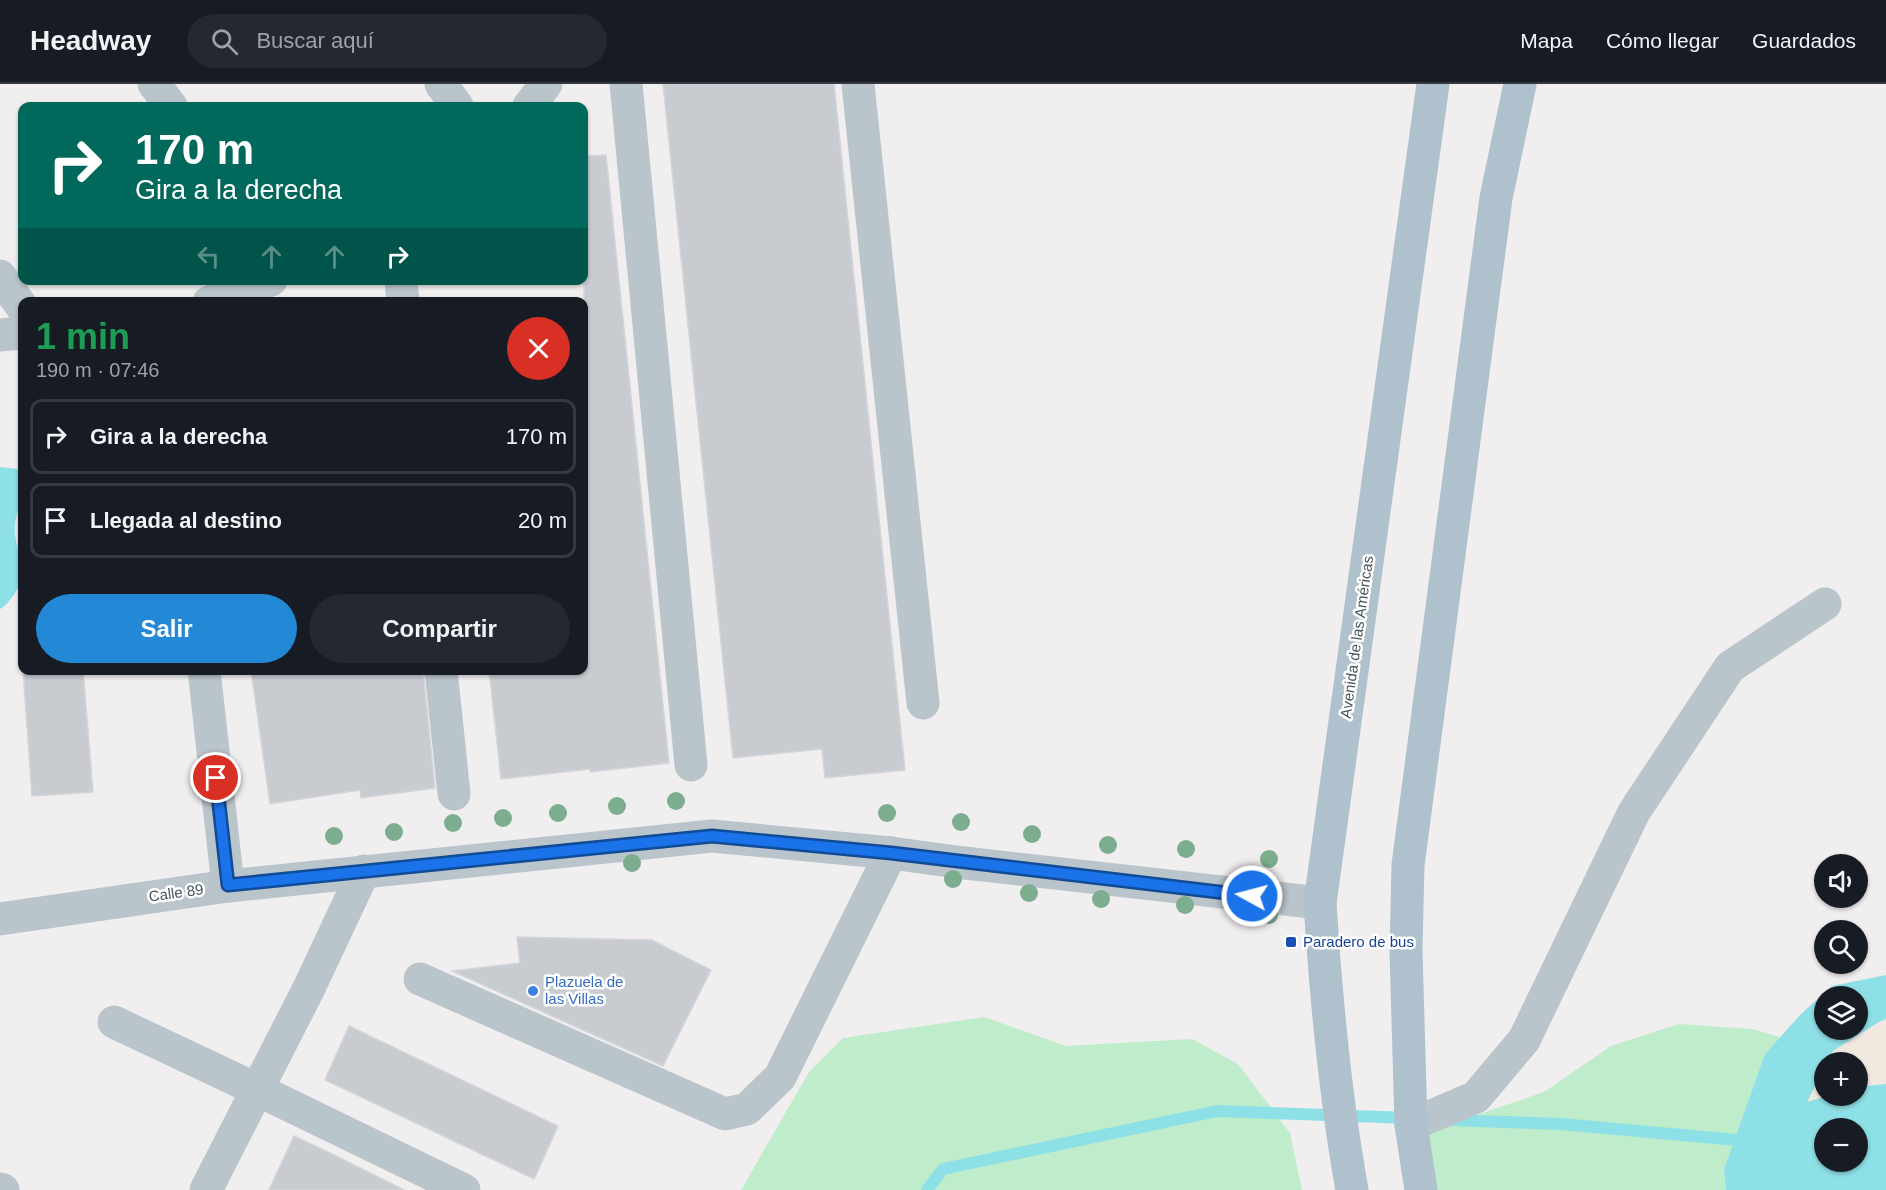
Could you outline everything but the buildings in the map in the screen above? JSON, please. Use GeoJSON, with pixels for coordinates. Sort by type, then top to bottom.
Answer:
{"type":"FeatureCollection","features":[{"type":"Feature","properties":{"kind":"main road","name":"Avenida de las Américas"},"geometry":{"type":"LineString","coordinates":[[1352,1190],[1343,1140],[1325,992],[1320,903],[1433,84]]}},
{"type":"Feature","properties":{"kind":"main road"},"geometry":{"type":"LineString","coordinates":[[1421,1190],[1411,1125],[1406,951],[1408,865],[1496,198],[1520,84]]}},
{"type":"Feature","properties":{"kind":"street"},"geometry":{"type":"LineString","coordinates":[[154,84],[168,102]]}},
{"type":"Feature","properties":{"kind":"street"},"geometry":{"type":"LineString","coordinates":[[441,84],[454,102]]}},
{"type":"Feature","properties":{"kind":"street"},"geometry":{"type":"LineString","coordinates":[[531,102],[546,84]]}},
{"type":"Feature","properties":{"kind":"street"},"geometry":{"type":"LineString","coordinates":[[626,84],[691,765]]}},
{"type":"Feature","properties":{"kind":"street"},"geometry":{"type":"LineString","coordinates":[[858,84],[923,703]]}},
{"type":"Feature","properties":{"kind":"street"},"geometry":{"type":"LineString","coordinates":[[0,276],[18,302]]}},
{"type":"Feature","properties":{"kind":"street"},"geometry":{"type":"LineString","coordinates":[[223,297],[257,285]]}},
{"type":"Feature","properties":{"kind":"street"},"geometry":{"type":"LineString","coordinates":[[0,335],[18,333]]}},
{"type":"Feature","properties":{"kind":"street"},"geometry":{"type":"LineString","coordinates":[[1411,1125],[1476,1097],[1524,1040],[1634,812],[1730,667],[1825,604]]}},
{"type":"Feature","properties":{"kind":"street"},"geometry":{"type":"LineString","coordinates":[[205,675],[228,885]]}},
{"type":"Feature","properties":{"kind":"street"},"geometry":{"type":"LineString","coordinates":[[442,675],[454,794]]}},
{"type":"Feature","properties":{"kind":"street","name":"Calle 89"},"geometry":{"type":"LineString","coordinates":[[0,919],[228,885],[712,836],[891,853],[1320,903]]}},
{"type":"Feature","properties":{"kind":"street"},"geometry":{"type":"LineString","coordinates":[[420,979],[724,1114],[747,1109],[780,1077],[891,853]]}},
{"type":"Feature","properties":{"kind":"street"},"geometry":{"type":"LineString","coordinates":[[206,1190],[309,988],[364,871]]}},
{"type":"Feature","properties":{"kind":"street"},"geometry":{"type":"LineString","coordinates":[[114,1022],[258,1089],[464,1190]]}},
{"type":"Feature","properties":{"kind":"green space"},"geometry":{"type":"Polygon","coordinates":[[[984,1017],[1066,1046],[1192,1039],[1238,1064],[1290,1133],[1302,1190],[741,1190],[809,1072],[843,1038],[984,1017]]]}},
{"type":"Feature","properties":{"kind":"green space"},"geometry":{"type":"Polygon","coordinates":[[[1679,1024],[1752,1029],[1780,1037],[1765,1054],[1724,1169],[1726,1190],[1421,1190],[1412,1137],[1544,1092],[1611,1046],[1679,1024]]]}},
{"type":"Feature","properties":{"kind":"green space"},"geometry":{"type":"Polygon","coordinates":[[[1886,1167],[1886,1190],[1876,1190],[1875,1188],[1886,1167]]]}},
{"type":"Feature","properties":{"kind":"sand"},"geometry":{"type":"Polygon","coordinates":[[[1886,1019],[1886,1084],[1868,1086],[1868,1052],[1832,1052],[1850,1040],[1868,1040],[1868,1029],[1886,1019]]]}},
{"type":"Feature","properties":{"kind":"sand"},"geometry":{"type":"Polygon","coordinates":[[[1814,1088],[1814,1100],[1806,1103],[1814,1088]]]}},
{"type":"Feature","properties":{"kind":"water"},"geometry":{"type":"Polygon","coordinates":[[[0,467],[18,469],[18,512],[15,528],[18,549],[18,586],[13,596],[0,609],[0,467]]]}},
{"type":"Feature","properties":{"kind":"water"},"geometry":{"type":"Polygon","coordinates":[[[1886,975],[1886,1019],[1868,1029],[1868,986],[1832,986],[1886,975]]]}},
{"type":"Feature","properties":{"kind":"water"},"geometry":{"type":"Polygon","coordinates":[[[1814,1002],[1814,1040],[1850,1040],[1832,1052],[1814,1052],[1814,1088],[1807,1102],[1814,1100],[1814,1106],[1868,1106],[1868,1086],[1886,1084],[1886,1167],[1875,1187],[1876,1190],[1726,1190],[1724,1169],[1765,1054],[1814,1002]]]}},
{"type":"Feature","properties":{"kind":"waterway"},"geometry":{"type":"LineString","coordinates":[[927,1190],[943,1169],[1217,1111],[1410,1118]]}},
{"type":"Feature","properties":{"kind":"waterway"},"geometry":{"type":"LineString","coordinates":[[1449,1120],[1561,1124],[1748,1141]]}},
{"type":"Feature","properties":{"kind":"waterway"},"geometry":{"type":"LineString","coordinates":[[1875,1190],[1886,1167]]}},
{"type":"Feature","properties":{"kind":"place","name":"Paradero de bus"},"geometry":{"type":"Point","coordinates":[1291,942]}},
{"type":"Feature","properties":{"kind":"place","name":"Plazuela de las Villas"},"geometry":{"type":"Point","coordinates":[533,991]}},
{"type":"Feature","properties":{"kind":"route"},"geometry":{"type":"LineString","coordinates":[[216,778],[228,885],[712,836],[891,853],[1252,896]]}}]}
